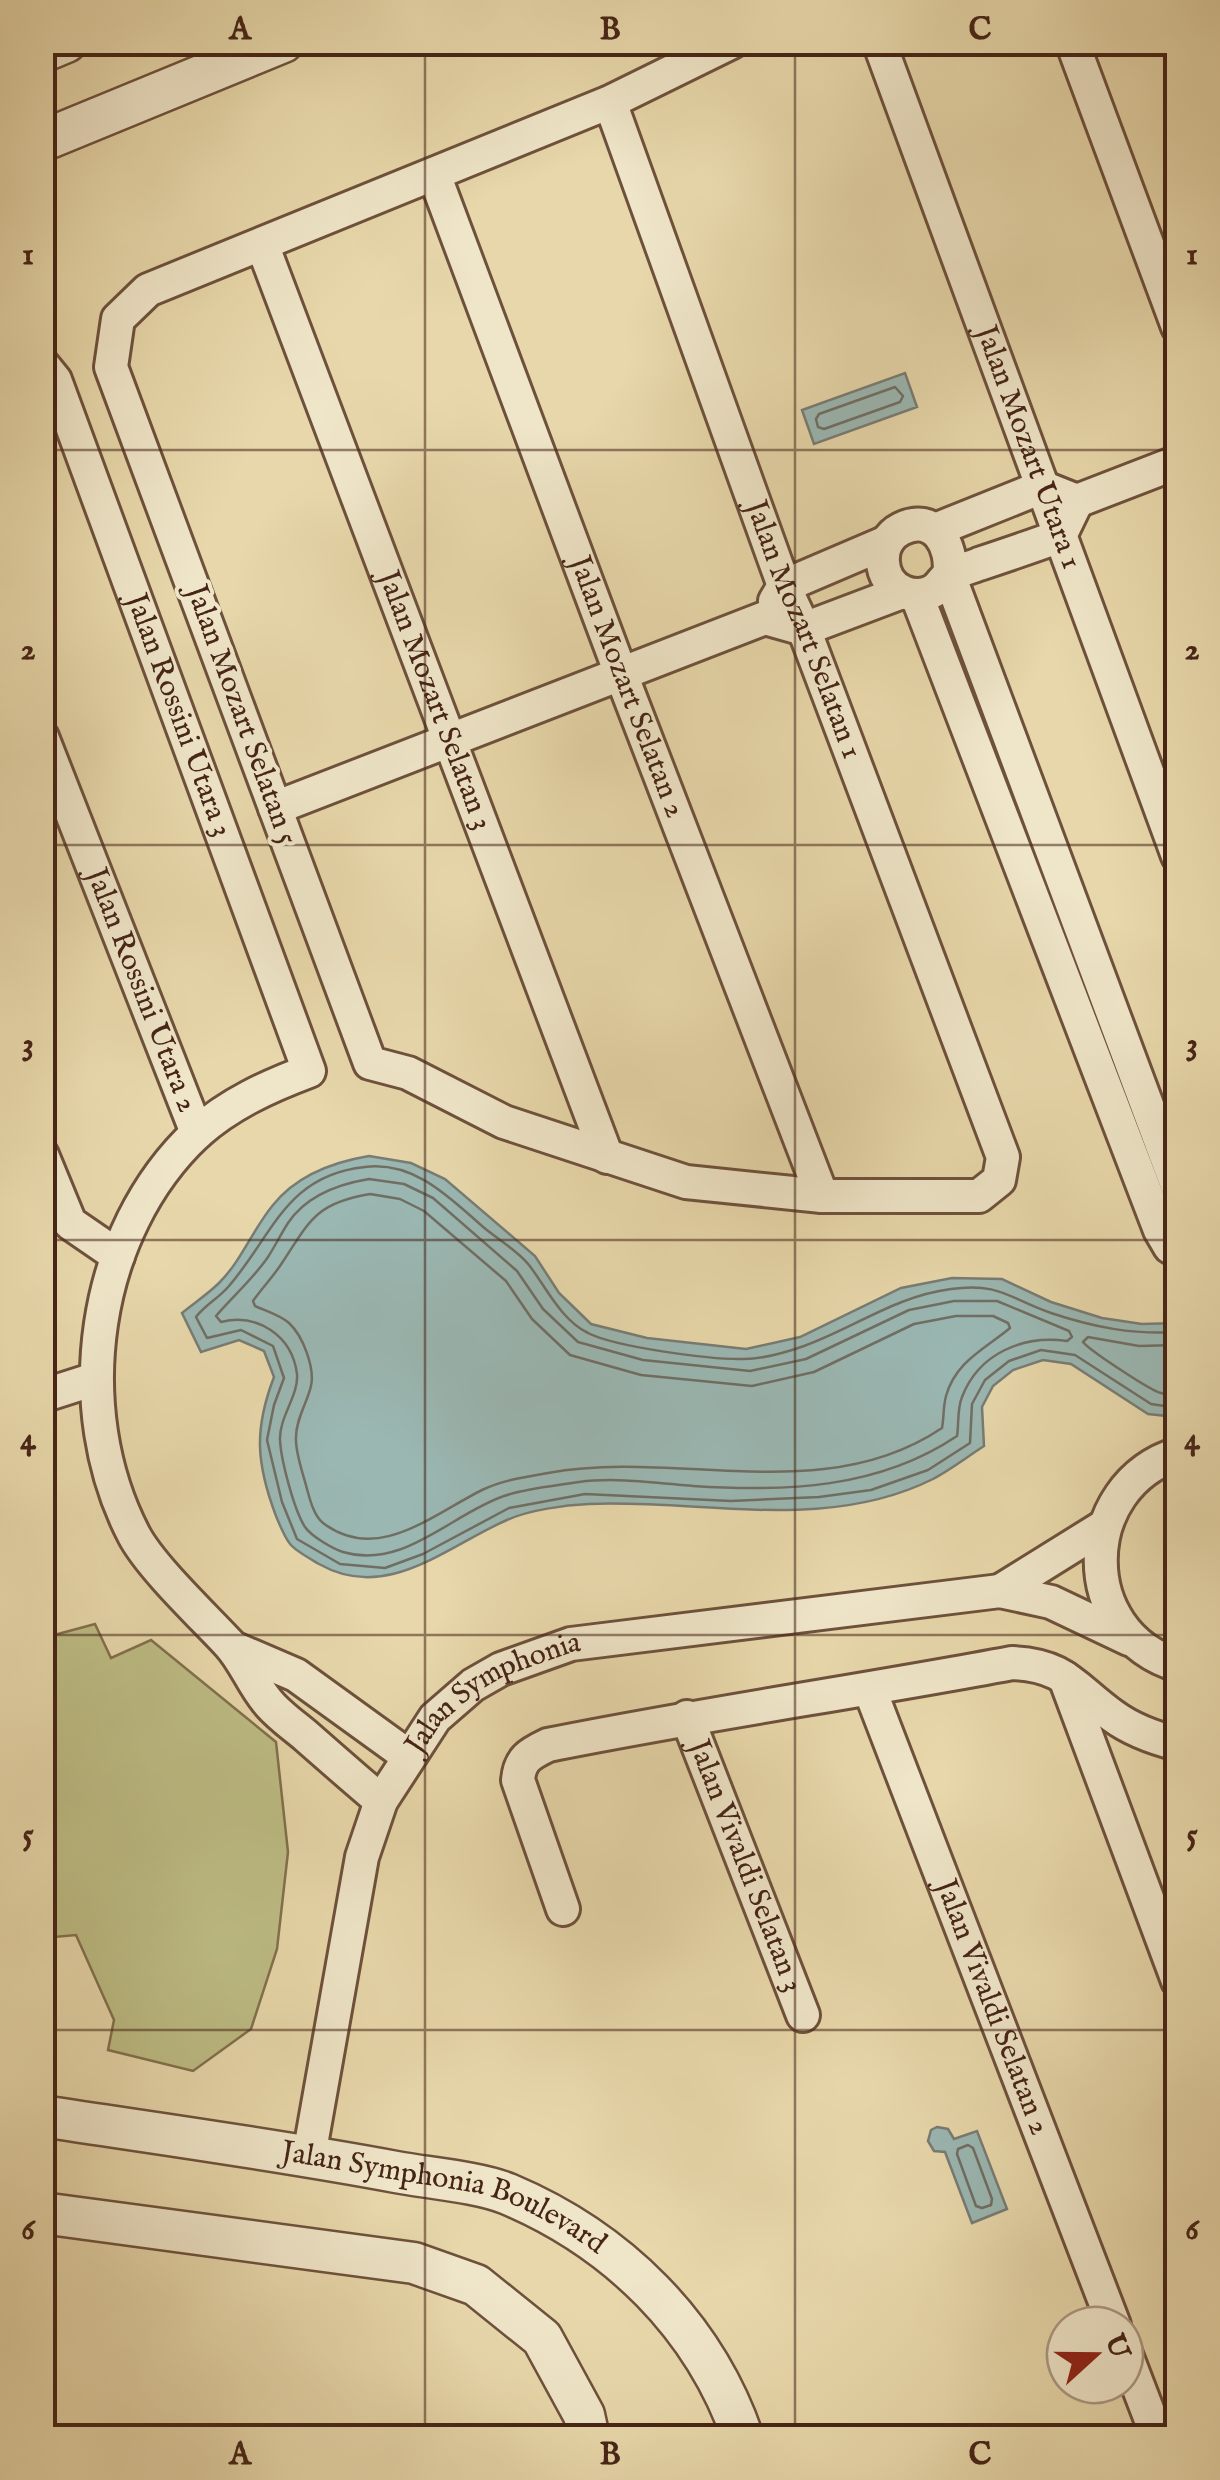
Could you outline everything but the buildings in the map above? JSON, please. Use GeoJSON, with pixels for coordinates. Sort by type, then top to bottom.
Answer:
{"type":"FeatureCollection","features":[{"type":"Feature","properties":{"kind":"street"},"geometry":{"type":"LineString","coordinates":[[42,52],[66,42]]}},
{"type":"Feature","properties":{"kind":"street"},"geometry":{"type":"LineString","coordinates":[[42,141],[283,42]]}},
{"type":"Feature","properties":{"kind":"street"},"geometry":{"type":"LineString","coordinates":[[262,244],[610,102],[732,42]]}},
{"type":"Feature","properties":{"kind":"street","name":"Jalan Mozart Utara 1"},"geometry":{"type":"LineString","coordinates":[[879,42],[1178,856]]}},
{"type":"Feature","properties":{"kind":"street"},"geometry":{"type":"LineString","coordinates":[[1072,42],[1178,327]]}},
{"type":"Feature","properties":{"kind":"street","name":"Jalan Mozart Selatan 1"},"geometry":{"type":"LineString","coordinates":[[610,102],[784,586],[1003,1157],[999,1180],[979,1196],[822,1196]]}},
{"type":"Feature","properties":{"kind":"street","name":"Jalan Mozart Selatan 2"},"geometry":{"type":"LineString","coordinates":[[434,174],[822,1196]]}},
{"type":"Feature","properties":{"kind":"street","name":"Jalan Mozart Selatan 5"},"geometry":{"type":"LineString","coordinates":[[262,244],[148,290],[118,319],[111,366],[370,1063],[408,1074],[504,1122],[607,1157]]}},
{"type":"Feature","properties":{"kind":"street","name":"Jalan Mozart Selatan 3"},"geometry":{"type":"LineString","coordinates":[[262,244],[607,1157]]}},
{"type":"Feature","properties":{"kind":"street","name":"Jalan Rossini Utara 3"},"geometry":{"type":"LineString","coordinates":[[42,364],[55,380],[309,1071],[238,1102],[197,1133]]}},
{"type":"Feature","properties":{"kind":"street"},"geometry":{"type":"LineString","coordinates":[[935,530],[1042,487],[1077,500],[1178,462]]}},
{"type":"Feature","properties":{"kind":"street"},"geometry":{"type":"LineString","coordinates":[[765,618],[804,630],[909,594],[936,590],[949,575],[1060,536],[1077,500]]}},
{"type":"Feature","properties":{"kind":"street"},"geometry":{"type":"LineString","coordinates":[[275,808],[765,618],[784,586],[887,542],[900,530],[918,525],[935,530],[947,543],[952,559],[949,575],[1178,1188]]}},
{"type":"Feature","properties":{"kind":"street"},"geometry":{"type":"LineString","coordinates":[[887,542],[883,570],[890,583],[909,594],[1048,938],[1160,1230],[1170,1247],[1178,1251]]}},
{"type":"Feature","properties":{"kind":"street","name":"Jalan Rossini Utara 2"},"geometry":{"type":"LineString","coordinates":[[42,737],[197,1133]]}},
{"type":"Feature","properties":{"kind":"street"},"geometry":{"type":"LineString","coordinates":[[1048,938],[1079,925]]}},
{"type":"Feature","properties":{"kind":"street"},"geometry":{"type":"LineString","coordinates":[[197,1133],[157,1177],[118,1256],[101,1326],[95,1379],[100,1435],[110,1477],[136,1540],[233,1648],[267,1702],[381,1802]]}},
{"type":"Feature","properties":{"kind":"street"},"geometry":{"type":"LineString","coordinates":[[42,1155],[70,1223],[118,1256]]}},
{"type":"Feature","properties":{"kind":"street"},"geometry":{"type":"LineString","coordinates":[[607,1157],[686,1182],[822,1196]]}},
{"type":"Feature","properties":{"kind":"street"},"geometry":{"type":"LineString","coordinates":[[42,1396],[95,1379]]}},
{"type":"Feature","properties":{"kind":"street"},"geometry":{"type":"LineString","coordinates":[[1135,1642],[1110,1608],[1099,1568],[1103,1527],[1124,1488],[1156,1460],[1178,1454]]}},
{"type":"Feature","properties":{"kind":"street","name":"Jalan Symphonia"},"geometry":{"type":"LineString","coordinates":[[1000,1591],[1103,1527]]}},
{"type":"Feature","properties":{"kind":"street","name":"Jalan Symphonia"},"geometry":{"type":"LineString","coordinates":[[309,2156],[362,1857],[381,1802],[435,1718],[473,1685],[501,1669],[570,1644],[1000,1591],[1051,1602],[1178,1665]]}},
{"type":"Feature","properties":{"kind":"street"},"geometry":{"type":"LineString","coordinates":[[233,1648],[296,1675],[408,1756]]}},
{"type":"Feature","properties":{"kind":"street"},"geometry":{"type":"LineString","coordinates":[[563,1910],[518,1780],[520,1764],[548,1745],[687,1717],[870,1690],[1012,1663],[1036,1664],[1064,1674],[1132,1729],[1178,1744]]}},
{"type":"Feature","properties":{"kind":"street"},"geometry":{"type":"LineString","coordinates":[[1064,1674],[1178,1981]]}},
{"type":"Feature","properties":{"kind":"street","name":"Jalan Vivaldi Selatan 2"},"geometry":{"type":"LineString","coordinates":[[870,1690],[1106,2305]]}},
{"type":"Feature","properties":{"kind":"street","name":"Jalan Vivaldi Selatan 3"},"geometry":{"type":"LineString","coordinates":[[687,1717],[803,2015]]}},
{"type":"Feature","properties":{"kind":"street","name":"Jalan Symphonia Boulevard"},"geometry":{"type":"LineString","coordinates":[[42,2116],[309,2156],[505,2192],[589,2238],[647,2284],[688,2330],[729,2397],[743,2438]]}},
{"type":"Feature","properties":{"kind":"street"},"geometry":{"type":"LineString","coordinates":[[42,2213],[414,2262],[476,2285],[542,2338],[584,2414],[589,2438]]}},
{"type":"Feature","properties":{"kind":"street"},"geometry":{"type":"LineString","coordinates":[[1145,2404],[1158,2438]]}},
{"type":"Feature","properties":{"kind":"shaded area"},"geometry":{"type":"Polygon","coordinates":[[[95,1624],[111,1658],[151,1640],[276,1742],[288,1852],[277,1949],[251,2029],[193,2071],[108,2050],[114,2020],[76,1935],[43,1938],[43,1638],[95,1624]]]}},
{"type":"Feature","properties":{"kind":"water"},"geometry":{"type":"Polygon","coordinates":[[[905,373],[917,407],[814,444],[802,410],[905,373]]]}},
{"type":"Feature","properties":{"kind":"water"},"geometry":{"type":"Polygon","coordinates":[[[369,1156],[411,1163],[445,1179],[535,1256],[559,1293],[591,1324],[647,1338],[746,1349],[800,1337],[901,1288],[952,1278],[1002,1279],[1051,1302],[1102,1318],[1142,1324],[1177,1323],[1177,1417],[1148,1414],[1071,1364],[1043,1360],[1013,1370],[993,1386],[982,1407],[984,1446],[933,1479],[892,1495],[850,1505],[807,1509],[632,1504],[558,1507],[507,1520],[439,1556],[393,1574],[344,1574],[296,1550],[276,1516],[261,1462],[263,1413],[274,1377],[264,1351],[239,1340],[201,1352],[182,1313],[227,1274],[266,1214],[293,1186],[329,1166],[369,1156]]]}},
{"type":"Feature","properties":{"kind":"water"},"geometry":{"type":"Polygon","coordinates":[[[948,2129],[954,2139],[977,2131],[1007,2209],[972,2223],[945,2152],[934,2151],[928,2141],[931,2130],[948,2129]]]}}]}
